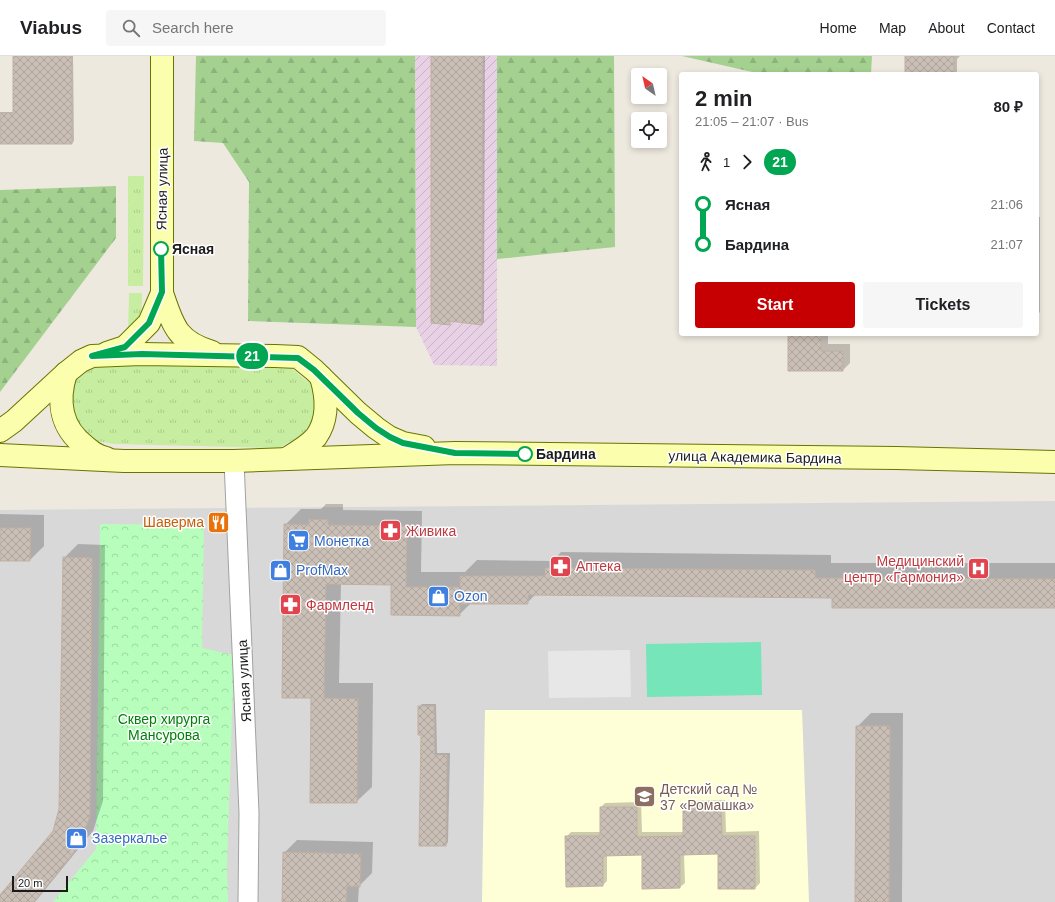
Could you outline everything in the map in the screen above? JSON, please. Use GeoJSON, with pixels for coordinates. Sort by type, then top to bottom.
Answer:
{"type":"FeatureCollection","features":[{"type":"Feature","properties":{"kind":"street","name":"Ясная улица"},"geometry":{"type":"LineString","coordinates":[[92,356],[125,347],[149,323],[162,292],[162,56]]}},
{"type":"Feature","properties":{"kind":"street"},"geometry":{"type":"LineString","coordinates":[[162,292],[175,328],[185,339],[197,347],[225,356]]}},
{"type":"Feature","properties":{"kind":"street","name":"улица Академика Бардина"},"geometry":{"type":"LineString","coordinates":[[0,431],[14,421],[66,373],[81,361],[92,356],[142,354],[298,358],[321,377],[358,413],[390,437],[403,443],[455,453]]}},
{"type":"Feature","properties":{"kind":"street","name":"улица Академика Бардина"},"geometry":{"type":"LineString","coordinates":[[66,373],[61,392],[62,411],[66,425],[79,442],[96,456],[113,460]]}},
{"type":"Feature","properties":{"kind":"street"},"geometry":{"type":"LineString","coordinates":[[286,459],[316,437],[325,420],[326,392],[321,377]]}},
{"type":"Feature","properties":{"kind":"street","name":"улица Академика Бардина"},"geometry":{"type":"LineString","coordinates":[[0,455],[113,460],[234,461],[455,453],[896,458],[1055,462]]}},
{"type":"Feature","properties":{"kind":"street","name":"Ясная улица"},"geometry":{"type":"LineString","coordinates":[[234,461],[250,813],[248,902]]}},
{"type":"Feature","properties":{"kind":"shaded area"},"geometry":{"type":"Polygon","coordinates":[[[415,56],[497,56],[497,366],[434,365],[416,327],[415,56]]]}},
{"type":"Feature","properties":{"kind":"shaded area"},"geometry":{"type":"Polygon","coordinates":[[[1055,501],[1055,902],[0,902],[0,510],[1055,501]]]}},
{"type":"Feature","properties":{"kind":"shaded area"},"geometry":{"type":"Polygon","coordinates":[[[630,650],[631,697],[549,698],[548,651],[630,650]]]}},
{"type":"Feature","properties":{"kind":"shaded area","name":"Детский сад № 37 «Ромашка»"},"geometry":{"type":"Polygon","coordinates":[[[485,710],[802,710],[809,902],[482,902],[485,710]]]}},
{"type":"Feature","properties":{"kind":"green space"},"geometry":{"type":"Polygon","coordinates":[[[196,56],[415,56],[416,327],[248,321],[249,182],[223,143],[194,141],[196,56]]]}},
{"type":"Feature","properties":{"kind":"green space"},"geometry":{"type":"Polygon","coordinates":[[[497,56],[614,56],[615,247],[497,259],[497,56]]]}},
{"type":"Feature","properties":{"kind":"green space"},"geometry":{"type":"Polygon","coordinates":[[[682,56],[872,56],[871,72],[752,72],[682,56]]]}},
{"type":"Feature","properties":{"kind":"green space"},"geometry":{"type":"Polygon","coordinates":[[[128,176],[144,176],[143,286],[128,286],[128,176]]]}},
{"type":"Feature","properties":{"kind":"green space"},"geometry":{"type":"Polygon","coordinates":[[[116,186],[116,238],[0,392],[0,190],[116,186]]]}},
{"type":"Feature","properties":{"kind":"green space"},"geometry":{"type":"Polygon","coordinates":[[[129,293],[142,293],[142,300],[140,315],[136,323],[128,332],[129,293]]]}},
{"type":"Feature","properties":{"kind":"green space"},"geometry":{"type":"Polygon","coordinates":[[[107,363],[290,367],[311,384],[318,399],[316,413],[309,426],[300,436],[279,448],[114,444],[97,441],[82,432],[68,412],[73,382],[88,371],[107,363]]]}},
{"type":"Feature","properties":{"kind":"green space","name":"Сквер хирурга Мансурова"},"geometry":{"type":"Polygon","coordinates":[[[100,524],[204,525],[202,648],[234,655],[227,866],[228,902],[53,902],[96,849],[100,524]]]}},
{"type":"Feature","properties":{"kind":"green space"},"geometry":{"type":"Polygon","coordinates":[[[761,642],[762,695],[647,697],[646,644],[761,642]]]}},
{"type":"Feature","properties":{"kind":"building"},"geometry":{"type":"Polygon","coordinates":[[[13,56],[72,56],[72,144],[0,144],[0,113],[13,113],[13,56]]]}},
{"type":"Feature","properties":{"kind":"building"},"geometry":{"type":"Polygon","coordinates":[[[431,56],[483,56],[482,325],[450,321],[450,325],[431,323],[431,56]]]}},
{"type":"Feature","properties":{"kind":"building"},"geometry":{"type":"Polygon","coordinates":[[[905,56],[954,56],[954,72],[905,72],[905,56]]]}},
{"type":"Feature","properties":{"kind":"building"},"geometry":{"type":"Polygon","coordinates":[[[788,336],[821,336],[821,351],[843,351],[843,371],[788,371],[788,336]]]}},
{"type":"Feature","properties":{"kind":"building"},"geometry":{"type":"Polygon","coordinates":[[[309,519],[328,520],[328,525],[407,526],[406,587],[460,587],[460,576],[545,576],[545,568],[815,570],[815,578],[1055,579],[1055,608],[832,608],[832,598],[528,595],[528,604],[460,604],[460,616],[391,615],[391,585],[326,584],[324,698],[358,699],[357,803],[310,803],[311,698],[282,698],[284,524],[309,525],[309,519]]]}},
{"type":"Feature","properties":{"kind":"building"},"geometry":{"type":"Polygon","coordinates":[[[0,528],[31,528],[30,561],[0,561],[0,528]]]}},
{"type":"Feature","properties":{"kind":"building"},"geometry":{"type":"Polygon","coordinates":[[[63,557],[92,558],[90,816],[79,846],[34,902],[0,902],[0,895],[53,831],[59,809],[63,557]]]}},
{"type":"Feature","properties":{"kind":"building"},"geometry":{"type":"Polygon","coordinates":[[[418,706],[434,706],[435,755],[447,755],[446,846],[419,846],[421,735],[418,735],[418,706]]]}},
{"type":"Feature","properties":{"kind":"building"},"geometry":{"type":"Polygon","coordinates":[[[856,726],[890,726],[889,902],[855,902],[856,726]]]}},
{"type":"Feature","properties":{"kind":"building"},"geometry":{"type":"Polygon","coordinates":[[[683,805],[721,805],[722,836],[755,836],[755,889],[718,889],[718,854],[680,855],[680,888],[642,889],[642,855],[603,856],[603,886],[566,887],[565,836],[600,836],[600,807],[637,807],[637,837],[683,836],[683,805]]]}},
{"type":"Feature","properties":{"kind":"building"},"geometry":{"type":"Polygon","coordinates":[[[283,852],[361,854],[360,887],[347,886],[346,902],[282,902],[283,852]]]}},
{"type":"Feature","properties":{"kind":"bus line","name":"21"},"geometry":{"type":"LineString","coordinates":[[161,249],[162,292],[149,323],[125,347],[115,351],[92,356],[124,356],[142,354],[275,356],[298,358],[314,370],[358,413],[376,428],[403,443],[455,453],[525,454]]}},
{"type":"Feature","properties":{"kind":"place","name":"Ясная"},"geometry":{"type":"Point","coordinates":[161,249]}},
{"type":"Feature","properties":{"kind":"place","name":"Бардина"},"geometry":{"type":"Point","coordinates":[525,454]}},
{"type":"Feature","properties":{"kind":"place","name":"Шаверма"},"geometry":{"type":"Point","coordinates":[219,522]}},
{"type":"Feature","properties":{"kind":"place","name":"Живика"},"geometry":{"type":"Point","coordinates":[390,531]}},
{"type":"Feature","properties":{"kind":"place","name":"Монетка"},"geometry":{"type":"Point","coordinates":[298,541]}},
{"type":"Feature","properties":{"kind":"place","name":"Аптека"},"geometry":{"type":"Point","coordinates":[561,566]}},
{"type":"Feature","properties":{"kind":"place","name":"Медицинский центр «Гармония»"},"geometry":{"type":"Point","coordinates":[979,569]}},
{"type":"Feature","properties":{"kind":"place","name":"ProfMax"},"geometry":{"type":"Point","coordinates":[281,570]}},
{"type":"Feature","properties":{"kind":"place","name":"Ozon"},"geometry":{"type":"Point","coordinates":[439,596]}},
{"type":"Feature","properties":{"kind":"place","name":"Фармленд"},"geometry":{"type":"Point","coordinates":[290,605]}},
{"type":"Feature","properties":{"kind":"place","name":"Детский сад № 37 «Ромашка»"},"geometry":{"type":"Point","coordinates":[644,797]}},
{"type":"Feature","properties":{"kind":"place","name":"Зазеркалье"},"geometry":{"type":"Point","coordinates":[77,838]}}]}
